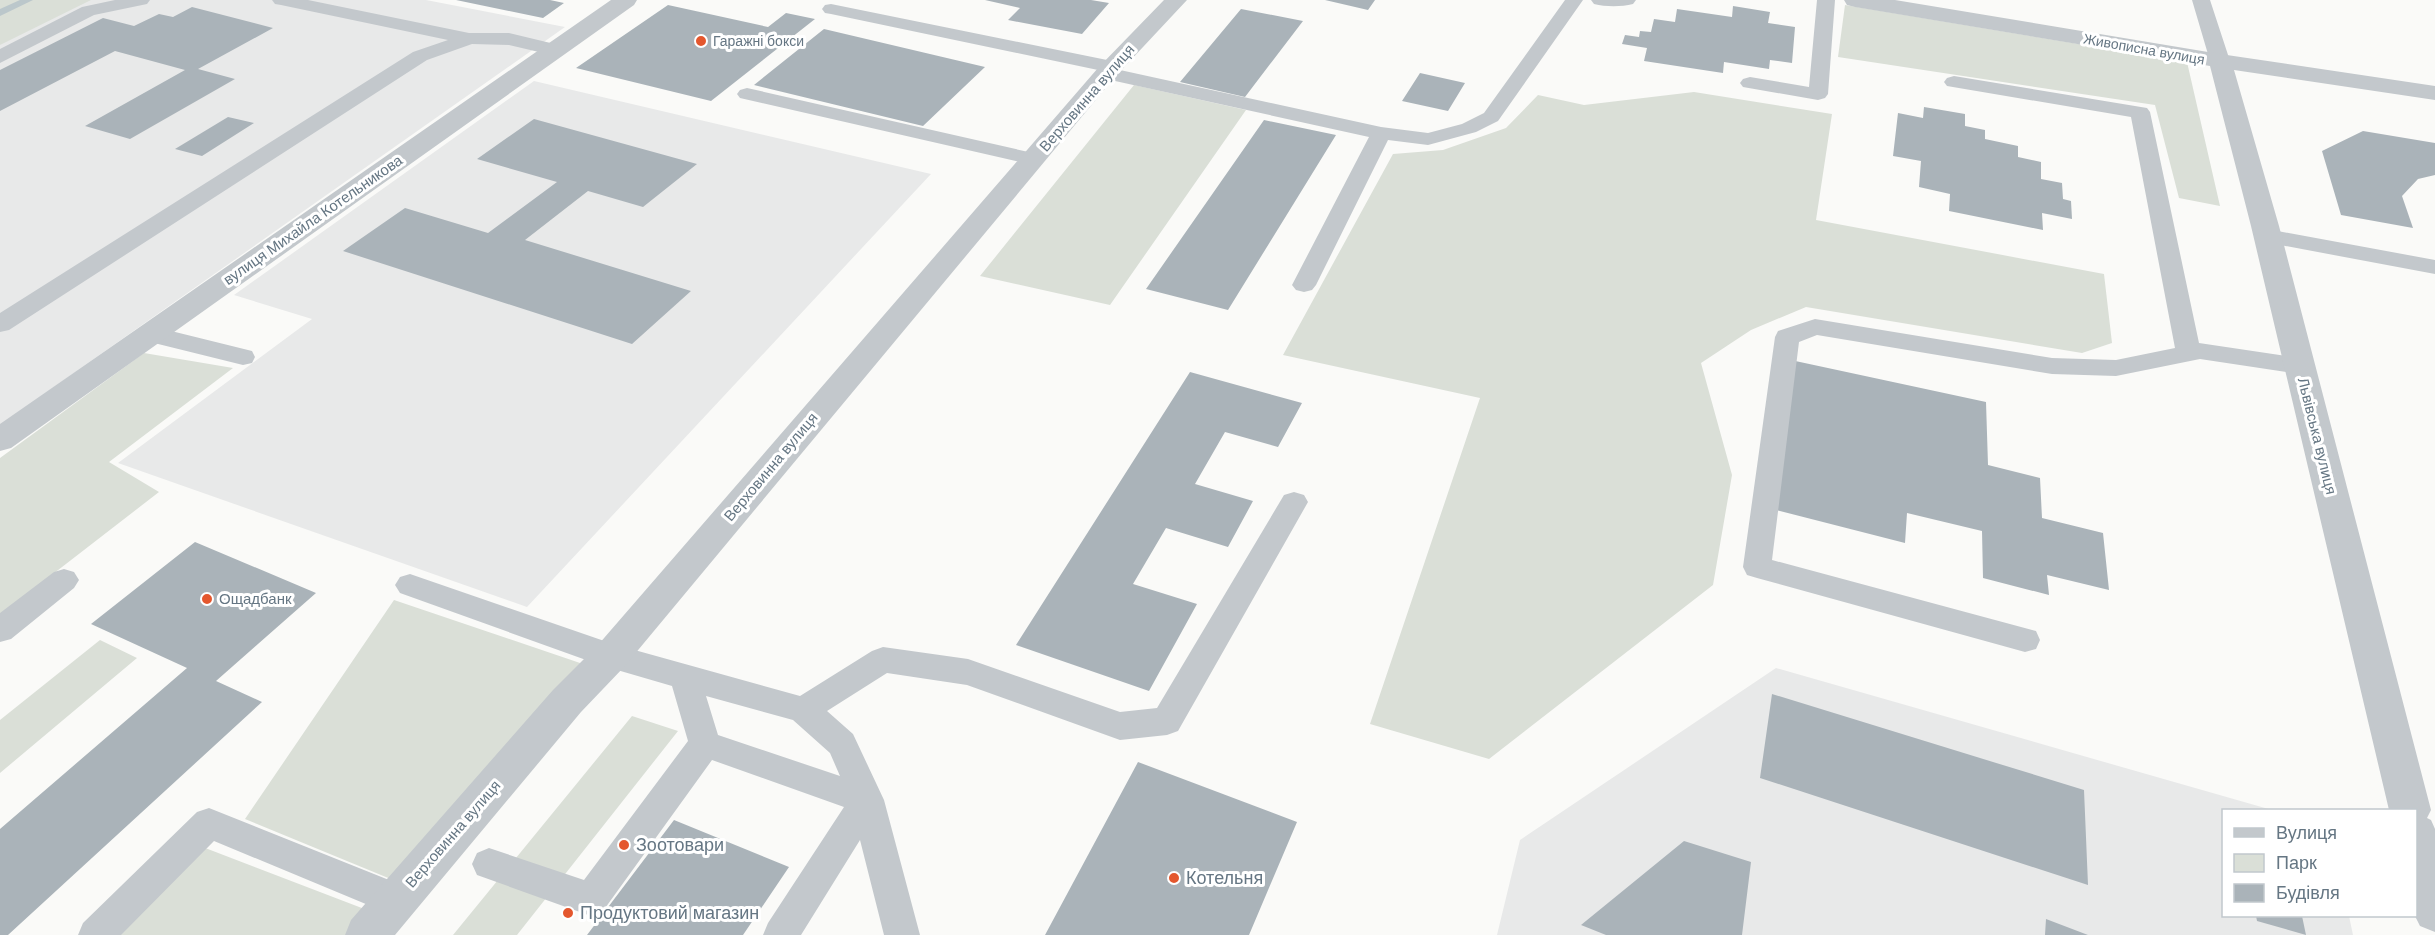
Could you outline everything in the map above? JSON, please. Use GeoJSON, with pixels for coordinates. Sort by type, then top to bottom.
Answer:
{"type":"FeatureCollection","features":[{"type":"Feature","properties":{"kind":"street","name":"вулиця Михайла Котельникова"},"geometry":{"type":"LineString","coordinates":[[0,440],[626,0]]}},
{"type":"Feature","properties":{"kind":"street","name":"Верховинна вулиця"},"geometry":{"type":"LineString","coordinates":[[367,935],[567,701],[611,656],[1109,70],[1176,0]]}},
{"type":"Feature","properties":{"kind":"street","name":"Живописна вулиця"},"geometry":{"type":"LineString","coordinates":[[1855,0],[2220,62],[2435,93]]}},
{"type":"Feature","properties":{"kind":"street","name":"Львівська вулиця"},"geometry":{"type":"LineString","coordinates":[[2220,62],[2267,236],[2410,809]]}},
{"type":"Feature","properties":{"kind":"street"},"geometry":{"type":"LineString","coordinates":[[2417,841],[2435,911]]}},
{"type":"Feature","properties":{"kind":"lane"},"geometry":{"type":"LineString","coordinates":[[0,57],[88,10],[141,0]]}},
{"type":"Feature","properties":{"kind":"lane"},"geometry":{"type":"LineString","coordinates":[[281,0],[470,38],[509,39],[556,50]]}},
{"type":"Feature","properties":{"kind":"lane"},"geometry":{"type":"LineString","coordinates":[[831,9],[1381,133],[1428,139],[1469,128],[1491,117],[1574,0]]}},
{"type":"Feature","properties":{"kind":"lane"},"geometry":{"type":"LineString","coordinates":[[1600,0],[1627,0]]}},
{"type":"Feature","properties":{"kind":"lane"},"geometry":{"type":"LineString","coordinates":[[1750,83],[1818,94],[1826,0]]}},
{"type":"Feature","properties":{"kind":"lane"},"geometry":{"type":"LineString","coordinates":[[2201,0],[2220,62]]}},
{"type":"Feature","properties":{"kind":"lane"},"geometry":{"type":"LineString","coordinates":[[0,324],[420,56],[470,38]]}},
{"type":"Feature","properties":{"kind":"lane"},"geometry":{"type":"LineString","coordinates":[[1953,82],[2140,112],[2188,354]]}},
{"type":"Feature","properties":{"kind":"lane"},"geometry":{"type":"LineString","coordinates":[[747,94],[1033,159]]}},
{"type":"Feature","properties":{"kind":"lane"},"geometry":{"type":"LineString","coordinates":[[1304,285],[1381,133]]}},
{"type":"Feature","properties":{"kind":"lane"},"geometry":{"type":"LineString","coordinates":[[2267,236],[2435,267]]}},
{"type":"Feature","properties":{"kind":"lane"},"geometry":{"type":"LineString","coordinates":[[2025,640],[1757,567],[1787,337],[1815,327],[2052,366],[2116,368],[2200,351],[2299,366]]}},
{"type":"Feature","properties":{"kind":"lane"},"geometry":{"type":"LineString","coordinates":[[151,334],[243,357]]}},
{"type":"Feature","properties":{"kind":"lane"},"geometry":{"type":"LineString","coordinates":[[803,710],[883,660],[968,672],[1120,726],[1167,721],[1294,502]]}},
{"type":"Feature","properties":{"kind":"lane"},"geometry":{"type":"LineString","coordinates":[[0,630],[64,580]]}},
{"type":"Feature","properties":{"kind":"lane"},"geometry":{"type":"LineString","coordinates":[[410,585],[611,656],[803,710],[842,744],[867,800],[902,935]]}},
{"type":"Feature","properties":{"kind":"lane"},"geometry":{"type":"LineString","coordinates":[[685,677],[705,744]]}},
{"type":"Feature","properties":{"kind":"lane"},"geometry":{"type":"LineString","coordinates":[[705,744],[867,800]]}},
{"type":"Feature","properties":{"kind":"lane"},"geometry":{"type":"LineString","coordinates":[[489,864],[591,899],[705,744]]}},
{"type":"Feature","properties":{"kind":"lane"},"geometry":{"type":"LineString","coordinates":[[781,935],[867,800]]}},
{"type":"Feature","properties":{"kind":"lane"},"geometry":{"type":"LineString","coordinates":[[96,935],[209,823],[397,900]]}},
{"type":"Feature","properties":{"kind":"shaded area"},"geometry":{"type":"Polygon","coordinates":[[[49,0],[426,0],[565,27],[0,425],[0,23],[49,0]]]}},
{"type":"Feature","properties":{"kind":"shaded area"},"geometry":{"type":"Polygon","coordinates":[[[534,81],[931,174],[527,607],[118,463],[312,319],[234,295],[534,81]]]}},
{"type":"Feature","properties":{"kind":"shaded area"},"geometry":{"type":"Polygon","coordinates":[[[1776,668],[2269,809],[2222,809],[2222,917],[2349,917],[2353,935],[1497,935],[1520,840],[1776,668]]]}},
{"type":"Feature","properties":{"kind":"green space"},"geometry":{"type":"Polygon","coordinates":[[[0,0],[91,0],[0,45],[0,0]]]}},
{"type":"Feature","properties":{"kind":"green space"},"geometry":{"type":"Polygon","coordinates":[[[1845,5],[2187,62],[2220,206],[2179,198],[2155,105],[1838,57],[1845,5]]]}},
{"type":"Feature","properties":{"kind":"green space"},"geometry":{"type":"Polygon","coordinates":[[[1134,85],[1246,110],[1110,305],[980,276],[1134,85]]]}},
{"type":"Feature","properties":{"kind":"green space"},"geometry":{"type":"Polygon","coordinates":[[[1694,92],[1832,114],[1816,220],[2104,274],[2112,343],[2082,353],[1806,307],[1751,330],[1701,363],[1732,475],[1713,585],[1489,759],[1370,724],[1480,398],[1283,355],[1393,154],[1443,150],[1506,128],[1538,95],[1584,105],[1694,92]]]}},
{"type":"Feature","properties":{"kind":"green space"},"geometry":{"type":"Polygon","coordinates":[[[144,353],[233,368],[109,462],[159,492],[0,615],[0,458],[144,353]]]}},
{"type":"Feature","properties":{"kind":"green space"},"geometry":{"type":"Polygon","coordinates":[[[394,600],[583,664],[398,882],[245,819],[394,600]]]}},
{"type":"Feature","properties":{"kind":"green space"},"geometry":{"type":"Polygon","coordinates":[[[100,640],[137,658],[0,773],[0,720],[100,640]]]}},
{"type":"Feature","properties":{"kind":"green space"},"geometry":{"type":"Polygon","coordinates":[[[632,716],[678,731],[517,935],[453,935],[632,716]]]}},
{"type":"Feature","properties":{"kind":"green space"},"geometry":{"type":"Polygon","coordinates":[[[200,846],[367,910],[346,935],[111,935],[200,846]]]}},
{"type":"Feature","properties":{"kind":"building"},"geometry":{"type":"Polygon","coordinates":[[[456,0],[550,0],[564,3],[543,18],[456,0]]]}},
{"type":"Feature","properties":{"kind":"building"},"geometry":{"type":"Polygon","coordinates":[[[985,0],[1091,0],[1109,3],[1082,34],[1008,20],[1020,8],[985,0]]]}},
{"type":"Feature","properties":{"kind":"building"},"geometry":{"type":"Polygon","coordinates":[[[1325,0],[1375,0],[1368,10],[1325,0]]]}},
{"type":"Feature","properties":{"kind":"building","name":"Гаражні бокси"},"geometry":{"type":"Polygon","coordinates":[[[668,5],[768,27],[786,13],[815,19],[711,101],[576,68],[668,5]]]}},
{"type":"Feature","properties":{"kind":"building"},"geometry":{"type":"Polygon","coordinates":[[[1733,6],[1770,12],[1768,23],[1795,27],[1792,63],[1770,60],[1769,69],[1724,62],[1723,73],[1644,61],[1647,48],[1622,44],[1625,35],[1639,37],[1640,31],[1651,32],[1654,19],[1675,22],[1677,9],[1732,17],[1733,6]]]}},
{"type":"Feature","properties":{"kind":"building"},"geometry":{"type":"Polygon","coordinates":[[[192,7],[273,28],[198,69],[235,79],[130,139],[85,126],[185,70],[115,51],[0,111],[0,70],[103,18],[134,26],[159,14],[173,17],[192,7]]]}},
{"type":"Feature","properties":{"kind":"building"},"geometry":{"type":"Polygon","coordinates":[[[1241,9],[1303,21],[1245,97],[1180,82],[1241,9]]]}},
{"type":"Feature","properties":{"kind":"building"},"geometry":{"type":"Polygon","coordinates":[[[824,29],[985,67],[923,126],[754,85],[824,29]]]}},
{"type":"Feature","properties":{"kind":"building"},"geometry":{"type":"Polygon","coordinates":[[[1420,73],[1465,83],[1448,111],[1402,101],[1420,73]]]}},
{"type":"Feature","properties":{"kind":"building"},"geometry":{"type":"Polygon","coordinates":[[[1924,107],[1965,114],[1965,126],[1985,130],[1985,139],[2018,146],[2018,157],[2041,162],[2041,179],[2062,183],[2063,199],[2071,201],[2072,219],[2042,213],[2043,230],[1949,211],[1950,194],[1919,187],[1921,161],[1893,156],[1898,113],[1923,118],[1924,107]]]}},
{"type":"Feature","properties":{"kind":"building"},"geometry":{"type":"Polygon","coordinates":[[[228,117],[254,123],[202,156],[175,149],[228,117]]]}},
{"type":"Feature","properties":{"kind":"building"},"geometry":{"type":"Polygon","coordinates":[[[534,119],[697,164],[643,207],[588,191],[525,240],[691,291],[632,344],[343,251],[405,208],[488,233],[557,182],[477,159],[534,119]]]}},
{"type":"Feature","properties":{"kind":"building"},"geometry":{"type":"Polygon","coordinates":[[[1264,120],[1336,135],[1228,310],[1146,289],[1264,120]]]}},
{"type":"Feature","properties":{"kind":"building"},"geometry":{"type":"Polygon","coordinates":[[[2363,131],[2435,143],[2435,175],[2418,179],[2402,196],[2413,228],[2341,215],[2322,151],[2363,131]]]}},
{"type":"Feature","properties":{"kind":"building"},"geometry":{"type":"Polygon","coordinates":[[[1786,359],[1986,402],[1988,465],[2040,478],[2042,518],[2103,533],[2109,590],[2047,575],[2049,595],[1983,578],[1982,531],[1907,513],[1905,543],[1768,508],[1786,359]]]}},
{"type":"Feature","properties":{"kind":"building"},"geometry":{"type":"Polygon","coordinates":[[[1190,372],[1302,403],[1278,447],[1225,432],[1195,484],[1253,501],[1228,547],[1166,528],[1133,584],[1197,604],[1149,691],[1016,645],[1190,372]]]}},
{"type":"Feature","properties":{"kind":"building"},"geometry":{"type":"Polygon","coordinates":[[[195,542],[316,593],[216,681],[262,702],[8,935],[0,935],[0,829],[187,668],[91,624],[195,542]]]}},
{"type":"Feature","properties":{"kind":"building"},"geometry":{"type":"Polygon","coordinates":[[[1772,694],[2084,790],[2088,885],[1760,778],[1772,694]]]}},
{"type":"Feature","properties":{"kind":"building","name":"Котельня"},"geometry":{"type":"Polygon","coordinates":[[[1138,762],[1297,822],[1249,935],[1045,935],[1138,762]]]}},
{"type":"Feature","properties":{"kind":"building"},"geometry":{"type":"Polygon","coordinates":[[[674,820],[789,867],[743,935],[587,935],[674,820]]]}},
{"type":"Feature","properties":{"kind":"building"},"geometry":{"type":"Polygon","coordinates":[[[1684,841],[1751,862],[1742,935],[1606,935],[1581,925],[1684,841]]]}},
{"type":"Feature","properties":{"kind":"building"},"geometry":{"type":"Polygon","coordinates":[[[2256,917],[2302,917],[2306,935],[2257,921],[2256,917]]]}},
{"type":"Feature","properties":{"kind":"building"},"geometry":{"type":"Polygon","coordinates":[[[2046,919],[2088,935],[2045,935],[2046,919]]]}},
{"type":"Feature","properties":{"kind":"waterway"},"geometry":{"type":"LineString","coordinates":[[0,13],[28,0]]}},
{"type":"Feature","properties":{"kind":"place","name":"Гаражні бокси"},"geometry":{"type":"Point","coordinates":[701,41]}},
{"type":"Feature","properties":{"kind":"place","name":"Ощадбанк"},"geometry":{"type":"Point","coordinates":[207,599]}},
{"type":"Feature","properties":{"kind":"place","name":"Зоотовари"},"geometry":{"type":"Point","coordinates":[624,845]}},
{"type":"Feature","properties":{"kind":"place","name":"Котельня"},"geometry":{"type":"Point","coordinates":[1174,878]}},
{"type":"Feature","properties":{"kind":"place","name":"Продуктовий магазин"},"geometry":{"type":"Point","coordinates":[568,913]}}]}
